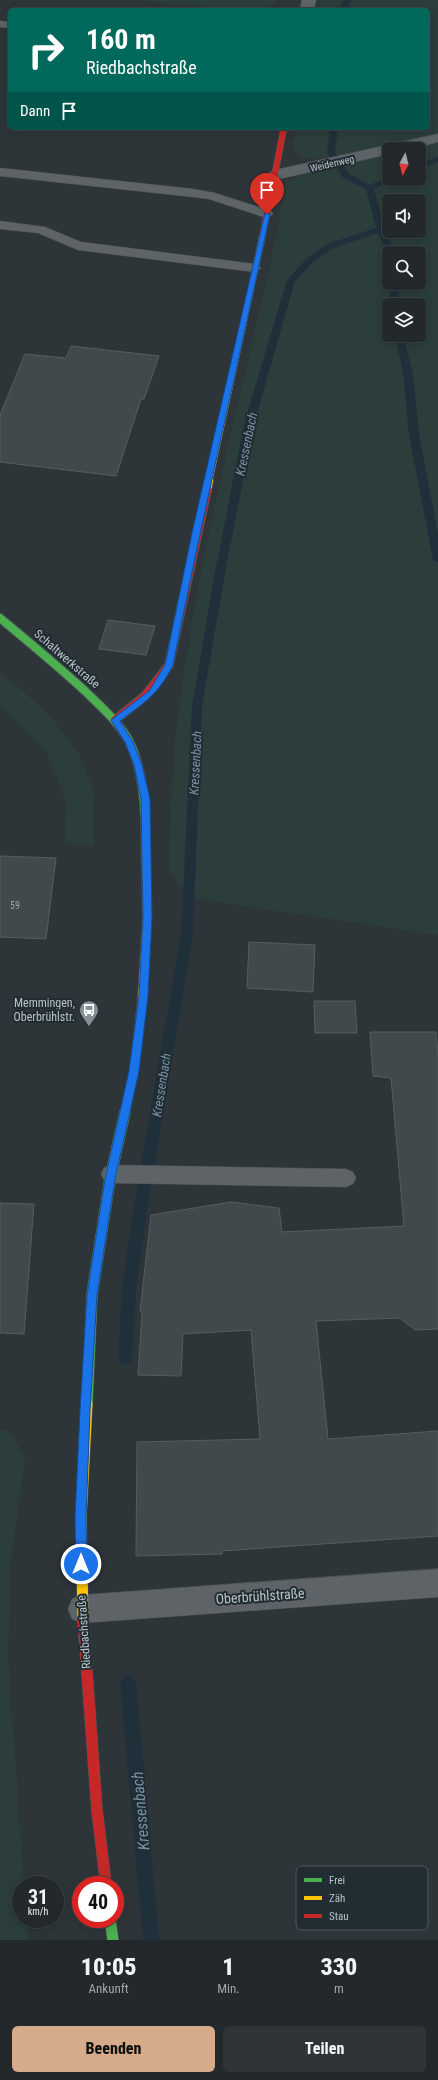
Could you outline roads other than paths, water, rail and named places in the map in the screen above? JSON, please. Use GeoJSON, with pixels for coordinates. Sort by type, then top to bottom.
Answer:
{"type":"FeatureCollection","features":[{"type":"Feature","properties":{"kind":"street"},"geometry":{"type":"LineString","coordinates":[[115,720],[152,693],[161,681],[169,665],[196,533],[256,268],[284,130]]}},
{"type":"Feature","properties":{"kind":"street","name":"Weidenweg"},"geometry":{"type":"LineString","coordinates":[[421,142],[438,138]]}},
{"type":"Feature","properties":{"kind":"street","name":"Weidenweg"},"geometry":{"type":"LineString","coordinates":[[275,175],[382,151]]}},
{"type":"Feature","properties":{"kind":"street","name":"Schaltwerkstraße"},"geometry":{"type":"LineString","coordinates":[[0,618],[60,667],[115,720]]}},
{"type":"Feature","properties":{"kind":"street","name":"Riedbachstraße"},"geometry":{"type":"LineString","coordinates":[[105,1876],[98,1810],[82,1609],[81,1518],[92,1295],[120,1174],[143,996],[147,918],[145,799],[138,765],[129,742],[115,720]]}},
{"type":"Feature","properties":{"kind":"street","name":"Oberbrühlstraße"},"geometry":{"type":"LineString","coordinates":[[82,1609],[438,1583]]}},
{"type":"Feature","properties":{"kind":"street"},"geometry":{"type":"LineString","coordinates":[[111,1928],[113,1940]]}},
{"type":"Feature","properties":{"kind":"lane"},"geometry":{"type":"LineString","coordinates":[[0,172],[193,193],[211,196],[267,214]]}},
{"type":"Feature","properties":{"kind":"lane"},"geometry":{"type":"LineString","coordinates":[[0,225],[41,230],[78,246],[256,268]]}},
{"type":"Feature","properties":{"kind":"lane"},"geometry":{"type":"LineString","coordinates":[[120,1174],[346,1178]]}},
{"type":"Feature","properties":{"kind":"waterway","name":"Kressenbach"},"geometry":{"type":"LineString","coordinates":[[344,8],[348,0]]}},
{"type":"Feature","properties":{"kind":"waterway","name":"Kressenbach"},"geometry":{"type":"LineString","coordinates":[[334,130],[331,152],[346,176],[370,188]]}},
{"type":"Feature","properties":{"kind":"waterway"},"geometry":{"type":"LineString","coordinates":[[426,164],[438,159]]}},
{"type":"Feature","properties":{"kind":"waterway"},"geometry":{"type":"LineString","coordinates":[[370,188],[382,183]]}},
{"type":"Feature","properties":{"kind":"waterway","name":"Kressenbach"},"geometry":{"type":"LineString","coordinates":[[370,188],[381,229]]}},
{"type":"Feature","properties":{"kind":"waterway","name":"Kressenbach"},"geometry":{"type":"LineString","coordinates":[[125,1358],[129,1290],[141,1205],[187,934],[197,706],[220,573],[249,424],[291,280],[310,260],[330,246],[381,229]]}},
{"type":"Feature","properties":{"kind":"waterway","name":"Kressenbach"},"geometry":{"type":"LineString","coordinates":[[381,229],[388,246]]}},
{"type":"Feature","properties":{"kind":"waterway","name":"Kressenbach"},"geometry":{"type":"LineString","coordinates":[[394,298],[395,290]]}},
{"type":"Feature","properties":{"kind":"waterway","name":"Kressenbach"},"geometry":{"type":"LineString","coordinates":[[401,342],[408,373],[414,434],[438,560]]}},
{"type":"Feature","properties":{"kind":"waterway","name":"Kressenbach"},"geometry":{"type":"LineString","coordinates":[[128,1682],[151,1940]]}},
{"type":"Feature","properties":{"kind":"place","name":"Memmingen, Oberbrühlstr."},"geometry":{"type":"Point","coordinates":[89,1027]}}]}
